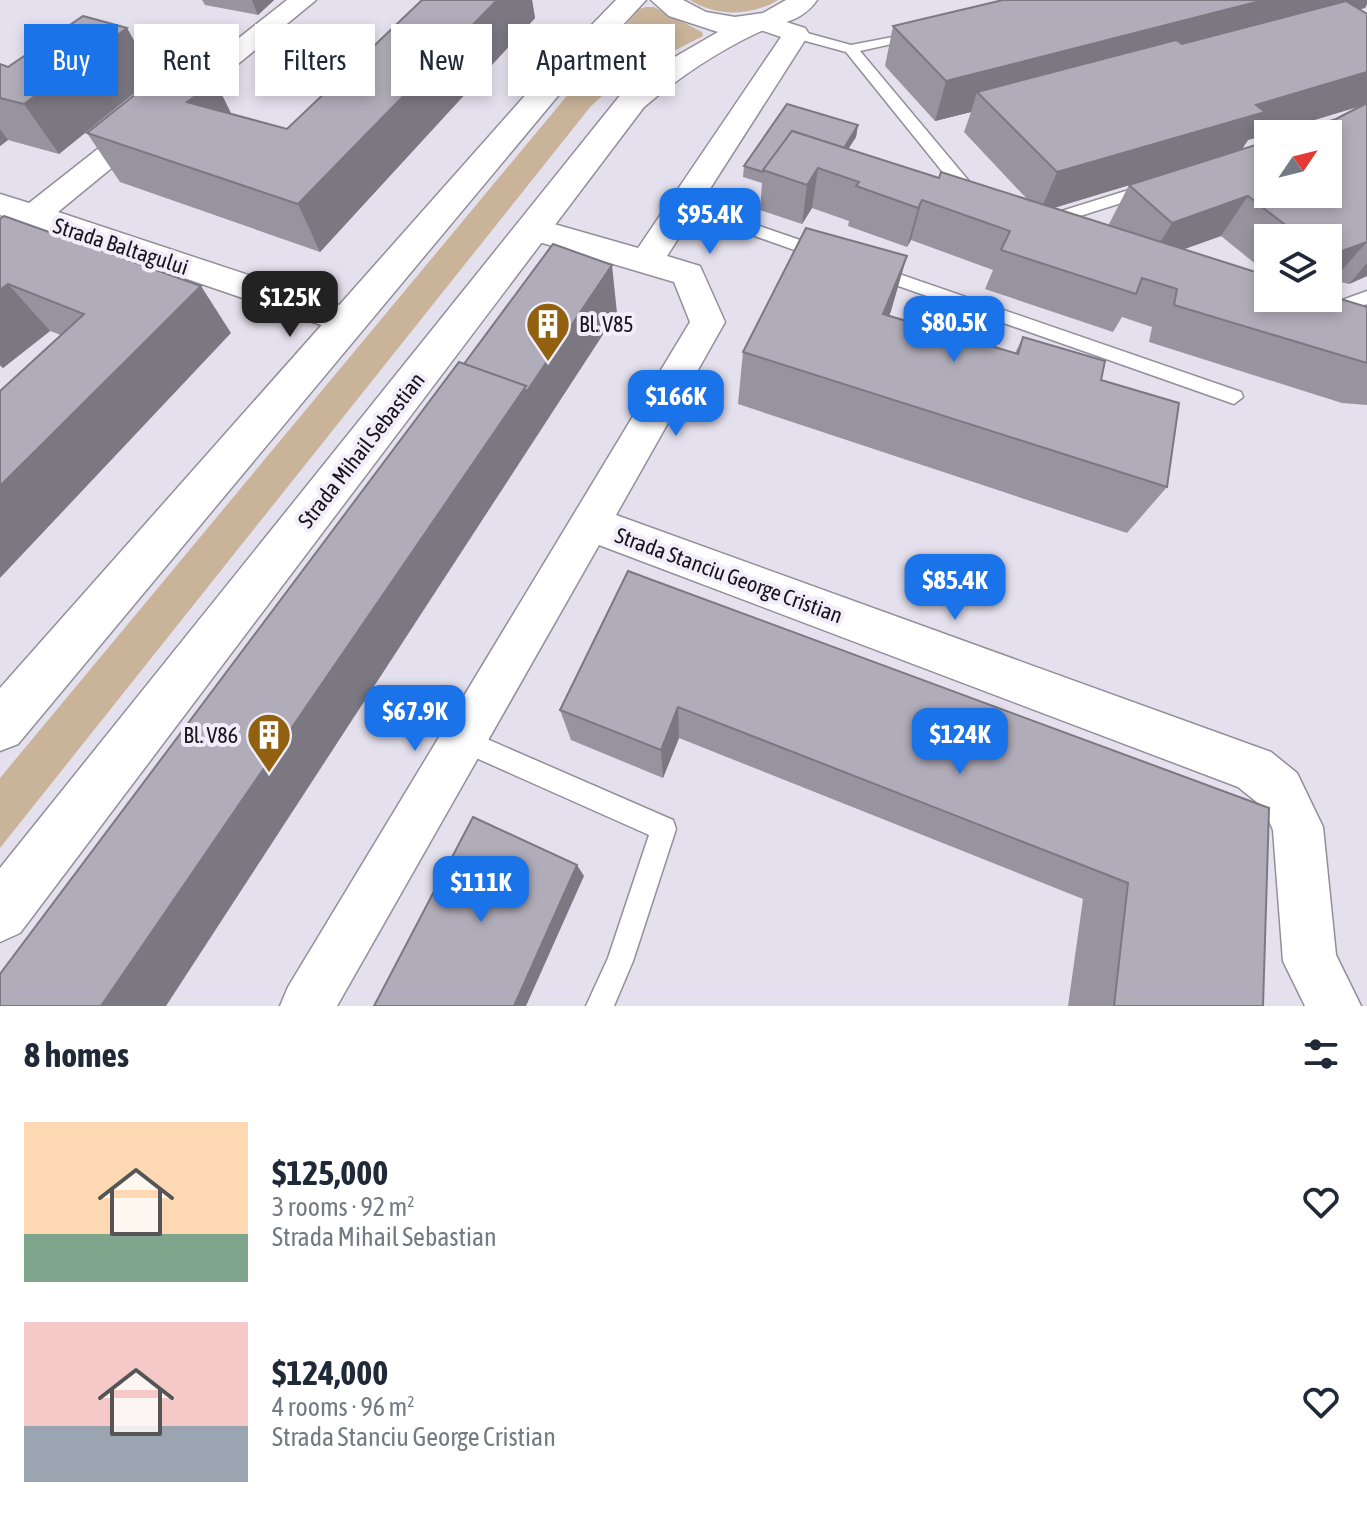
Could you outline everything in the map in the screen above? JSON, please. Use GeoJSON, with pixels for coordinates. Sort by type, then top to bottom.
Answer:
{"type":"FeatureCollection","features":[{"type":"Feature","properties":{"kind":"street","name":"Strada Baltagului"},"geometry":{"type":"LineString","coordinates":[[0,242],[303,0]]}},
{"type":"Feature","properties":{"kind":"street"},"geometry":{"type":"LineString","coordinates":[[0,726],[556,79],[632,0]]}},
{"type":"Feature","properties":{"kind":"street"},"geometry":{"type":"LineString","coordinates":[[646,262],[796,34],[758,22],[729,24],[704,20],[682,13],[665,0]]}},
{"type":"Feature","properties":{"kind":"street","name":"Strada Mihail Sebastian"},"geometry":{"type":"LineString","coordinates":[[0,913],[617,119],[646,88],[758,22],[782,16],[803,1]]}},
{"type":"Feature","properties":{"kind":"street","name":"Strada Baltagului"},"geometry":{"type":"LineString","coordinates":[[0,204],[348,321]]}},
{"type":"Feature","properties":{"kind":"street","name":"Strada Stanciu George Cristian"},"geometry":{"type":"LineString","coordinates":[[307,1006],[708,322],[688,274],[533,229]]}},
{"type":"Feature","properties":{"kind":"street","name":"Strada Stanciu George Cristian"},"geometry":{"type":"LineString","coordinates":[[591,524],[1254,769],[1280,790],[1298,827],[1310,961],[1334,1006]]}},
{"type":"Feature","properties":{"kind":"lane"},"geometry":{"type":"LineString","coordinates":[[796,34],[851,49],[924,33]]}},
{"type":"Feature","properties":{"kind":"lane"},"geometry":{"type":"LineString","coordinates":[[851,49],[963,187],[984,205]]}},
{"type":"Feature","properties":{"kind":"lane"},"geometry":{"type":"LineString","coordinates":[[1049,235],[1024,223],[1040,223],[1161,185]]}},
{"type":"Feature","properties":{"kind":"lane"},"geometry":{"type":"LineString","coordinates":[[684,205],[1234,397]]}},
{"type":"Feature","properties":{"kind":"lane"},"geometry":{"type":"LineString","coordinates":[[1305,314],[1353,305],[1367,297]]}},
{"type":"Feature","properties":{"kind":"lane"},"geometry":{"type":"LineString","coordinates":[[464,741],[664,829],[620,961],[600,1006]]}},
{"type":"Feature","properties":{"kind":"shaded area"},"geometry":{"type":"Polygon","coordinates":[[[690,0],[778,0],[746,12],[722,12],[690,0]]]}},
{"type":"Feature","properties":{"kind":"shaded area"},"geometry":{"type":"Polygon","coordinates":[[[654,7],[702,32],[703,36],[675,50],[675,24],[627,24],[639,9],[654,7]]]}},
{"type":"Feature","properties":{"kind":"shaded area"},"geometry":{"type":"Polygon","coordinates":[[[567,96],[602,96],[0,848],[0,778],[567,96]]]}},
{"type":"Feature","properties":{"kind":"building"},"geometry":{"type":"Polygon","coordinates":[[[422,0],[497,0],[474,24],[397,24],[422,0]]]}},
{"type":"Feature","properties":{"kind":"building"},"geometry":{"type":"Polygon","coordinates":[[[1003,0],[1264,0],[946,81],[893,26],[1003,0]]]}},
{"type":"Feature","properties":{"kind":"building"},"geometry":{"type":"Polygon","coordinates":[[[1346,1],[1367,14],[1367,72],[1256,105],[1265,112],[1057,172],[977,92],[1176,40],[1182,44],[1346,1]]]}},
{"type":"Feature","properties":{"kind":"building"},"geometry":{"type":"Polygon","coordinates":[[[83,16],[112,24],[71,24],[83,16]]]}},
{"type":"Feature","properties":{"kind":"building"},"geometry":{"type":"Polygon","coordinates":[[[118,26],[127,28],[118,35],[118,26]]]}},
{"type":"Feature","properties":{"kind":"building"},"geometry":{"type":"Polygon","coordinates":[[[391,30],[391,96],[403,96],[298,204],[87,133],[134,95],[195,96],[187,102],[287,129],[322,96],[375,96],[375,45],[391,30]]]}},
{"type":"Feature","properties":{"kind":"building"},"geometry":{"type":"Polygon","coordinates":[[[24,56],[24,96],[35,96],[24,104],[0,98],[0,64],[8,67],[24,56]]]}},
{"type":"Feature","properties":{"kind":"building"},"geometry":{"type":"Polygon","coordinates":[[[1367,103],[1367,242],[1342,251],[1342,224],[1284,224],[1263,208],[1342,208],[1342,120],[1333,120],[1367,103]]]}},
{"type":"Feature","properties":{"kind":"building"},"geometry":{"type":"Polygon","coordinates":[[[787,104],[858,125],[844,148],[792,131],[763,172],[744,166],[787,104]]]}},
{"type":"Feature","properties":{"kind":"building"},"geometry":{"type":"Polygon","coordinates":[[[792,131],[939,178],[941,172],[1254,272],[1254,312],[1342,312],[1342,299],[1367,307],[1367,363],[1174,305],[1177,289],[1142,278],[1136,294],[1001,250],[1010,231],[922,200],[918,208],[856,186],[859,182],[818,168],[807,185],[763,170],[792,131]]]}},
{"type":"Feature","properties":{"kind":"building"},"geometry":{"type":"Polygon","coordinates":[[[1254,145],[1254,201],[1248,196],[1172,223],[1129,185],[1254,145]]]}},
{"type":"Feature","properties":{"kind":"building"},"geometry":{"type":"Polygon","coordinates":[[[4,216],[201,286],[0,486],[0,391],[84,314],[8,284],[0,290],[0,219],[4,216]]]}},
{"type":"Feature","properties":{"kind":"building"},"geometry":{"type":"Polygon","coordinates":[[[806,228],[907,256],[883,314],[1018,354],[1023,337],[1105,361],[1101,380],[1179,403],[1167,487],[743,352],[806,228]]]}},
{"type":"Feature","properties":{"kind":"building"},"geometry":{"type":"Polygon","coordinates":[[[553,244],[612,265],[527,391],[523,389],[526,386],[464,364],[553,244]]]}},
{"type":"Feature","properties":{"kind":"building"},"geometry":{"type":"Polygon","coordinates":[[[459,362],[526,386],[101,1006],[0,1006],[0,974],[459,362]]]}},
{"type":"Feature","properties":{"kind":"building"},"geometry":{"type":"Polygon","coordinates":[[[628,571],[1269,808],[1263,1006],[1114,1006],[1128,883],[678,707],[661,750],[560,710],[628,571]]]}},
{"type":"Feature","properties":{"kind":"building"},"geometry":{"type":"Polygon","coordinates":[[[473,817],[577,865],[514,1006],[374,1006],[473,817]]]}},
{"type":"Feature","properties":{"kind":"place","name":"Bl. V85"},"geometry":{"type":"Point","coordinates":[548,363]}},
{"type":"Feature","properties":{"kind":"place","name":"Bl. V86"},"geometry":{"type":"Point","coordinates":[269,774]}}]}
